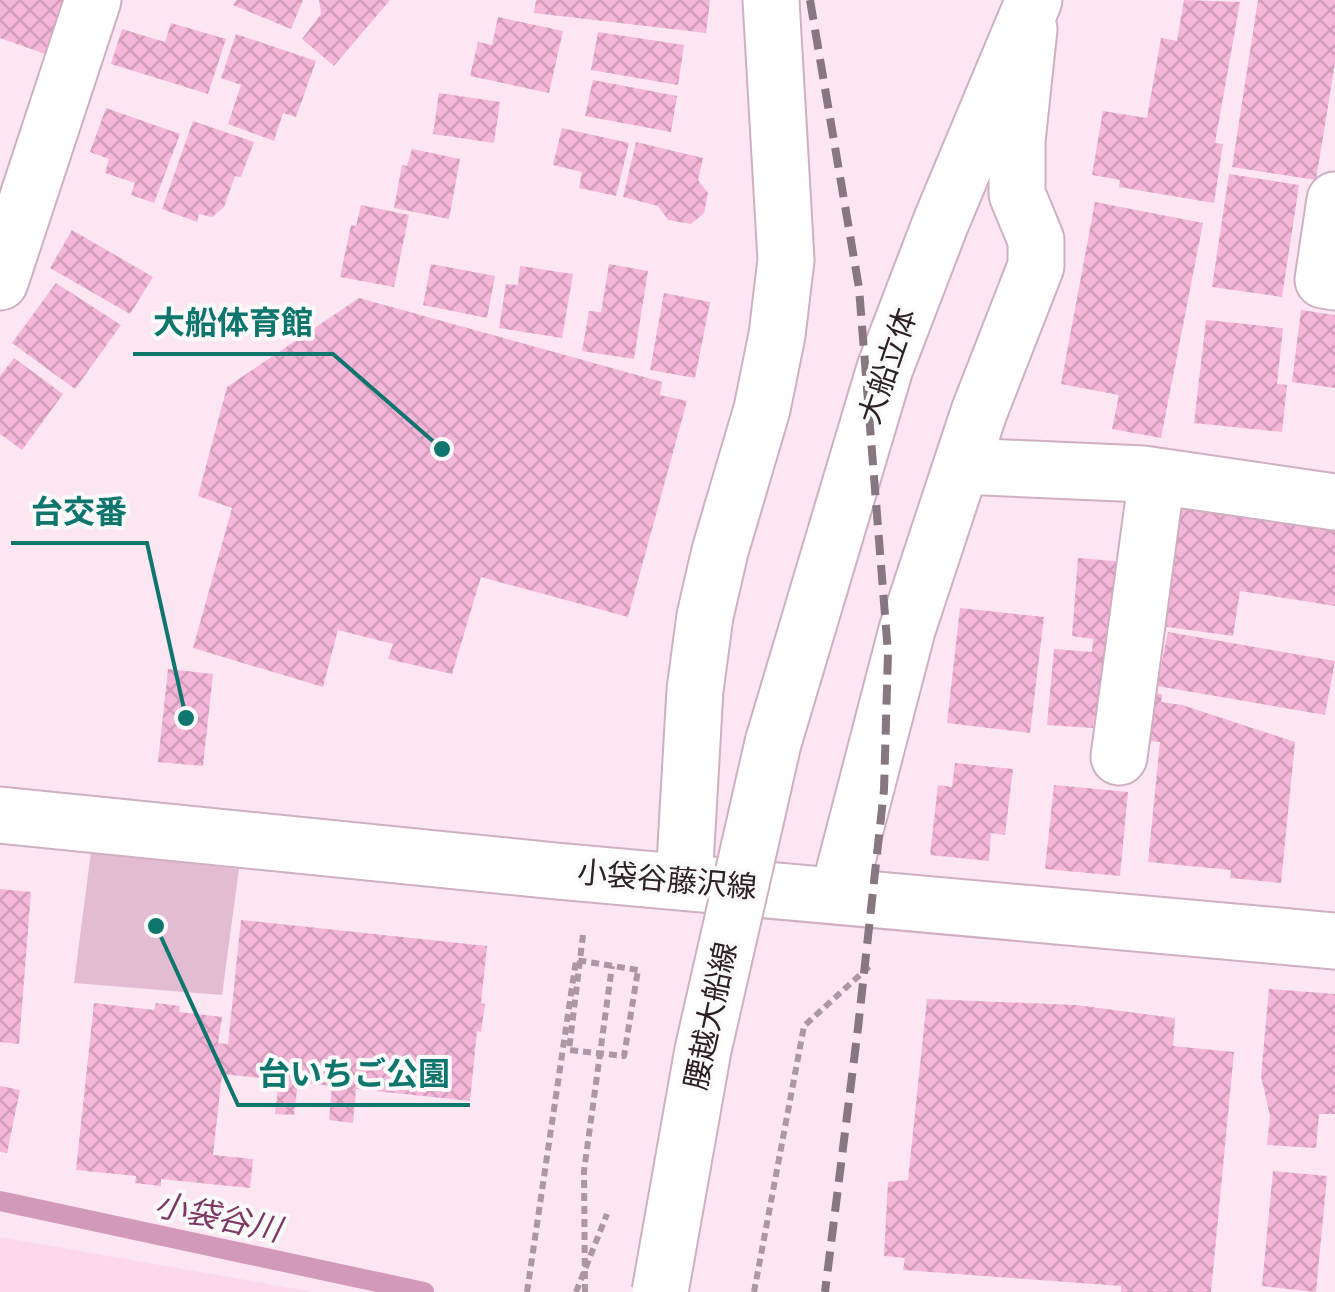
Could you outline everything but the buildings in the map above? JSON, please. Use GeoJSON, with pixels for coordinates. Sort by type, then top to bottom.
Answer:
{"type":"FeatureCollection","features":[{"type":"Feature","properties":{"kind":"main road"},"geometry":{"type":"LineString","coordinates":[[0,282],[93,0]]}},
{"type":"Feature","properties":{"kind":"main road"},"geometry":{"type":"LineString","coordinates":[[684,882],[695,690],[704,616],[762,409],[777,336],[786,260],[771,0]]}},
{"type":"Feature","properties":{"kind":"main road"},"geometry":{"type":"LineString","coordinates":[[838,895],[907,630],[1036,266],[1036,240],[1017,194],[1017,140],[1032,3]]}},
{"type":"Feature","properties":{"kind":"main road","name":"大船立体"},"geometry":{"type":"LineString","coordinates":[[773,743],[885,368],[940,222],[1032,3]]}},
{"type":"Feature","properties":{"kind":"main road"},"geometry":{"type":"LineString","coordinates":[[1335,200],[1323,280],[1335,282]]}},
{"type":"Feature","properties":{"kind":"main road"},"geometry":{"type":"LineString","coordinates":[[962,466],[1157,476],[1335,502]]}},
{"type":"Feature","properties":{"kind":"main road"},"geometry":{"type":"LineString","coordinates":[[1119,757],[1157,476]]}},
{"type":"Feature","properties":{"kind":"main road","name":"腰越大船線"},"geometry":{"type":"LineString","coordinates":[[660,1292],[703,1050],[773,743]]}},
{"type":"Feature","properties":{"kind":"main road","name":"小袋谷藤沢線"},"geometry":{"type":"LineString","coordinates":[[0,815],[1335,941]]}},
{"type":"Feature","properties":{"kind":"path"},"geometry":{"type":"LineString","coordinates":[[527,1292],[576,960],[612,966],[638,970],[624,1056],[569,1050],[584,923]]}},
{"type":"Feature","properties":{"kind":"path"},"geometry":{"type":"LineString","coordinates":[[754,1292],[804,1026],[883,954]]}},
{"type":"Feature","properties":{"kind":"path"},"geometry":{"type":"LineString","coordinates":[[586,1292],[584,1171],[612,966]]}},
{"type":"Feature","properties":{"kind":"shaded area"},"geometry":{"type":"Polygon","coordinates":[[[91,852],[239,869],[222,995],[74,983],[91,852]]]}},
{"type":"Feature","properties":{"kind":"shaded area"},"geometry":{"type":"Polygon","coordinates":[[[0,1237],[297,1289],[311,1292],[0,1292],[0,1237]]]}},
{"type":"Feature","properties":{"kind":"waterway","name":"小袋谷川"},"geometry":{"type":"LineString","coordinates":[[0,1201],[424,1292]]}},
{"type":"Feature","properties":{"kind":"railway"},"geometry":{"type":"LineString","coordinates":[[810,0],[859,288],[888,653],[884,790],[825,1292]]}},
{"type":"Feature","properties":{"kind":"place","name":"大船体育館"},"geometry":{"type":"Point","coordinates":[442,449]}},
{"type":"Feature","properties":{"kind":"place","name":"台交番"},"geometry":{"type":"Point","coordinates":[186,718]}},
{"type":"Feature","properties":{"kind":"place","name":"台いちご公園"},"geometry":{"type":"Point","coordinates":[156,926]}}]}
